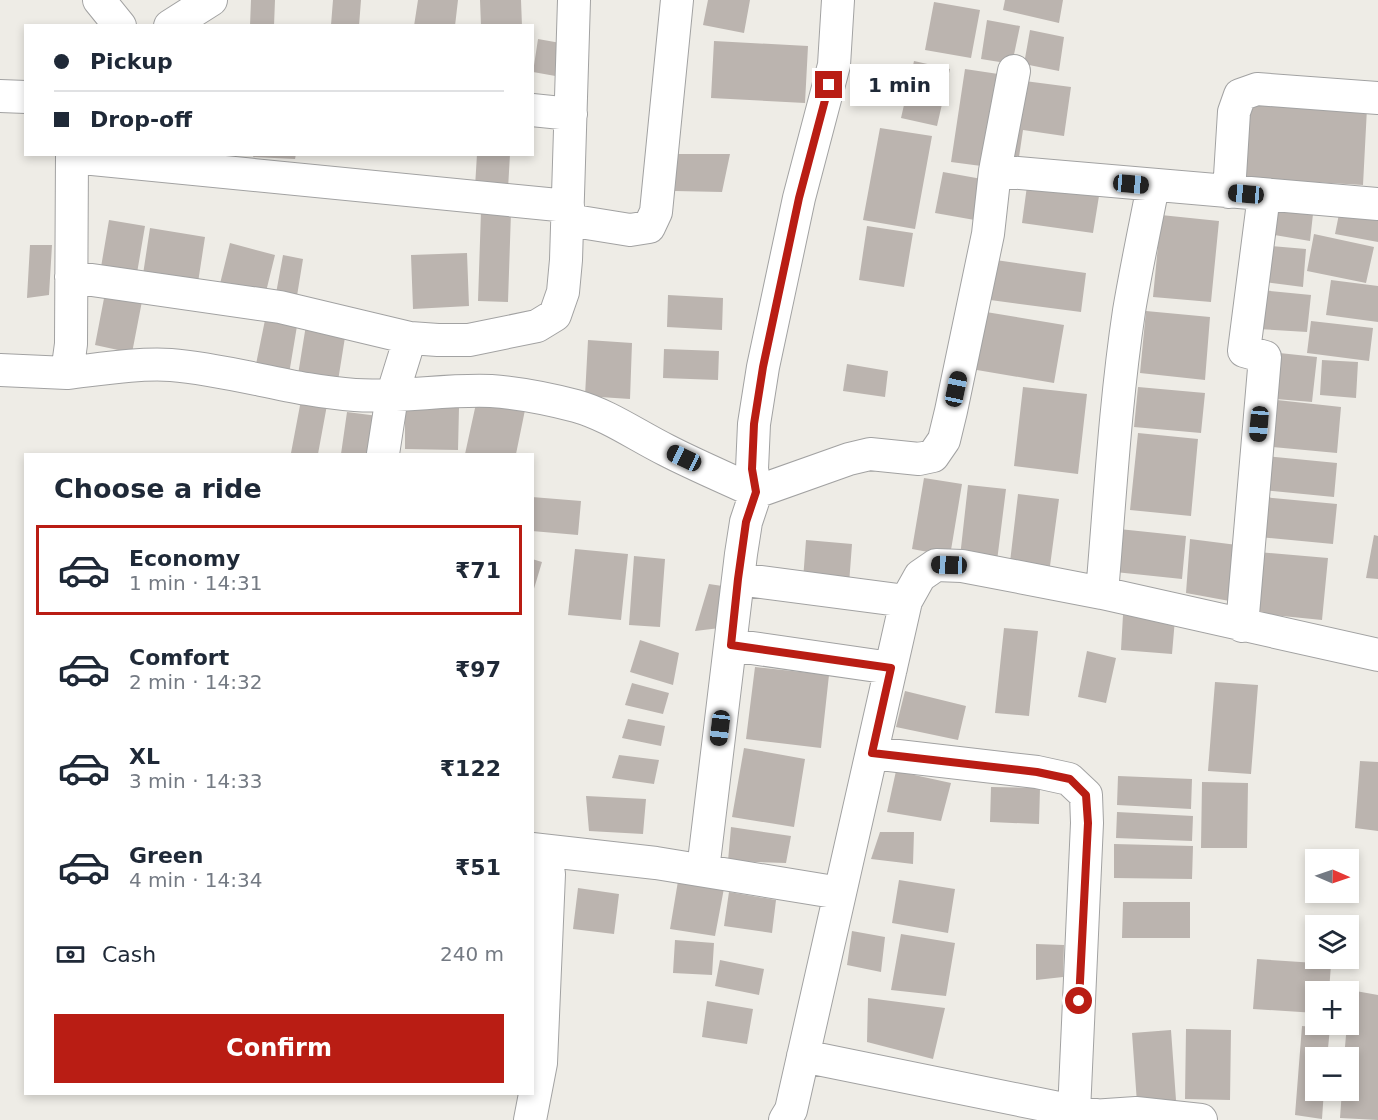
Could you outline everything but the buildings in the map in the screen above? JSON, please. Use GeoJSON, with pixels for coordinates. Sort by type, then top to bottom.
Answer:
{"type":"FeatureCollection","features":[{"type":"Feature","properties":{"kind":"street"},"geometry":{"type":"LineString","coordinates":[[99,0],[118,24]]}},
{"type":"Feature","properties":{"kind":"street"},"geometry":{"type":"LineString","coordinates":[[173,24],[211,0]]}},
{"type":"Feature","properties":{"kind":"street"},"geometry":{"type":"LineString","coordinates":[[71,278],[280,307],[410,338],[469,340],[537,326],[555,315],[563,292],[568,213],[574,0]]}},
{"type":"Feature","properties":{"kind":"street"},"geometry":{"type":"LineString","coordinates":[[67,373],[71,344],[72,156],[568,213],[630,230],[650,227],[656,212],[677,0]]}},
{"type":"Feature","properties":{"kind":"street"},"geometry":{"type":"LineString","coordinates":[[703,870],[738,579],[746,522],[756,492],[752,469],[754,424],[763,367],[799,198],[834,65],[838,0]]}},
{"type":"Feature","properties":{"kind":"street"},"geometry":{"type":"LineString","coordinates":[[0,370],[67,373],[128,365],[170,365],[225,372],[311,391],[392,396],[492,392],[538,398],[578,407],[615,422],[666,450],[756,492],[849,459],[870,454],[919,459],[933,456],[944,440],[951,411],[988,234],[995,171],[1014,71]]}},
{"type":"Feature","properties":{"kind":"street"},"geometry":{"type":"LineString","coordinates":[[1229,192],[1234,112],[1240,95],[1257,89],[1378,98]]}},
{"type":"Feature","properties":{"kind":"street"},"geometry":{"type":"LineString","coordinates":[[0,96],[24,97]]}},
{"type":"Feature","properties":{"kind":"street"},"geometry":{"type":"LineString","coordinates":[[534,110],[571,114]]}},
{"type":"Feature","properties":{"kind":"street"},"geometry":{"type":"LineString","coordinates":[[995,171],[1378,204]]}},
{"type":"Feature","properties":{"kind":"street"},"geometry":{"type":"LineString","coordinates":[[1102,592],[1116,414],[1124,348],[1153,186]]}},
{"type":"Feature","properties":{"kind":"street"},"geometry":{"type":"LineString","coordinates":[[1242,626],[1265,357],[1244,351],[1264,195]]}},
{"type":"Feature","properties":{"kind":"street"},"geometry":{"type":"LineString","coordinates":[[383,453],[392,396],[410,338]]}},
{"type":"Feature","properties":{"kind":"street"},"geometry":{"type":"LineString","coordinates":[[785,1120],[792,1110],[906,601],[920,576],[936,565],[962,566],[1102,592],[1242,626],[1378,655]]}},
{"type":"Feature","properties":{"kind":"street"},"geometry":{"type":"LineString","coordinates":[[738,579],[906,601]]}},
{"type":"Feature","properties":{"kind":"street"},"geometry":{"type":"LineString","coordinates":[[731,645],[891,668]]}},
{"type":"Feature","properties":{"kind":"street"},"geometry":{"type":"LineString","coordinates":[[872,753],[1048,774],[1070,779],[1086,795],[1088,823],[1075,1116]]}},
{"type":"Feature","properties":{"kind":"street"},"geometry":{"type":"LineString","coordinates":[[534,849],[703,870],[840,893]]}},
{"type":"Feature","properties":{"kind":"street"},"geometry":{"type":"LineString","coordinates":[[530,1120],[541,1063],[549,874],[534,856]]}},
{"type":"Feature","properties":{"kind":"street"},"geometry":{"type":"LineString","coordinates":[[803,1056],[1075,1116],[1136,1113],[1201,1120]]}},
{"type":"Feature","properties":{"kind":"route"},"geometry":{"type":"LineString","coordinates":[[829,85],[799,198],[763,367],[754,424],[752,469],[756,492],[746,522],[731,645],[891,668],[872,753],[1037,772],[1070,779],[1086,795],[1088,823],[1079,1001]]}}]}
